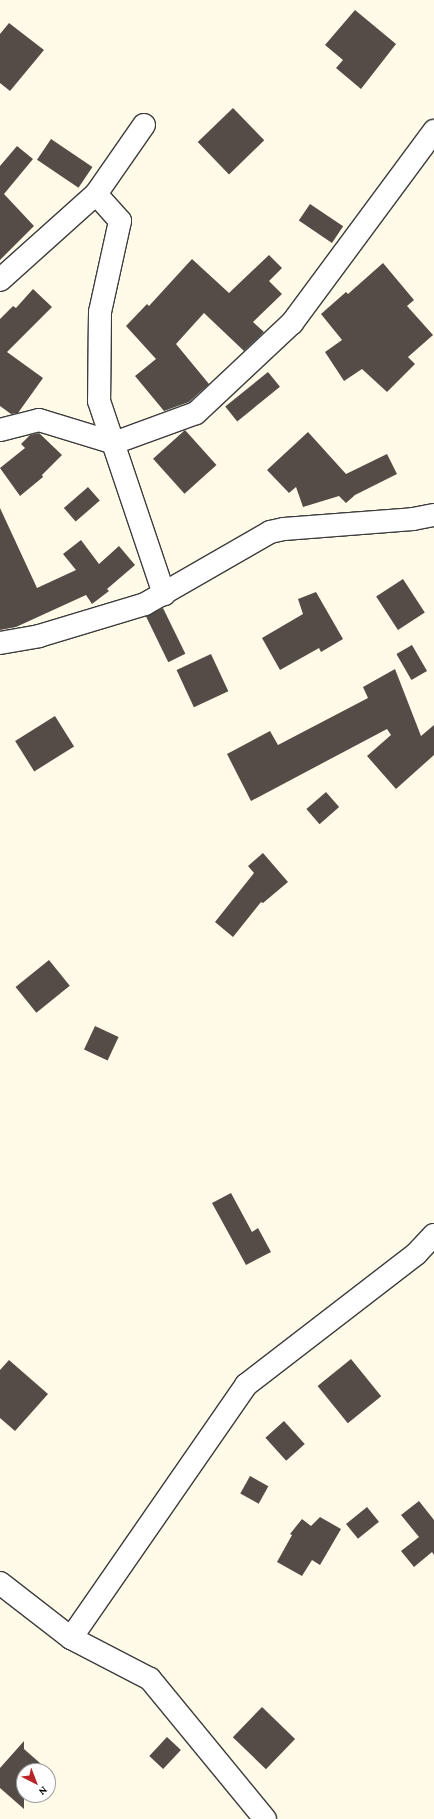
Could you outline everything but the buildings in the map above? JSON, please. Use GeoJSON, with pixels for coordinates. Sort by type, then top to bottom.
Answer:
{"type":"FeatureCollection","features":[{"type":"Feature","properties":{"kind":"street"},"geometry":{"type":"LineString","coordinates":[[0,280],[96,194],[144,125]]}},
{"type":"Feature","properties":{"kind":"street"},"geometry":{"type":"LineString","coordinates":[[0,430],[40,420],[114,443],[196,413],[292,324],[434,131]]}},
{"type":"Feature","properties":{"kind":"street"},"geometry":{"type":"LineString","coordinates":[[96,194],[120,221],[100,312],[99,401],[164,594]]}},
{"type":"Feature","properties":{"kind":"street"},"geometry":{"type":"LineString","coordinates":[[0,643],[39,636],[137,607],[164,594],[270,532],[284,529],[413,519],[434,515]]}},
{"type":"Feature","properties":{"kind":"street"},"geometry":{"type":"LineString","coordinates":[[71,1638],[246,1385],[416,1254],[434,1235]]}},
{"type":"Feature","properties":{"kind":"street"},"geometry":{"type":"LineString","coordinates":[[0,1583],[71,1638],[150,1679],[265,1819]]}}]}
